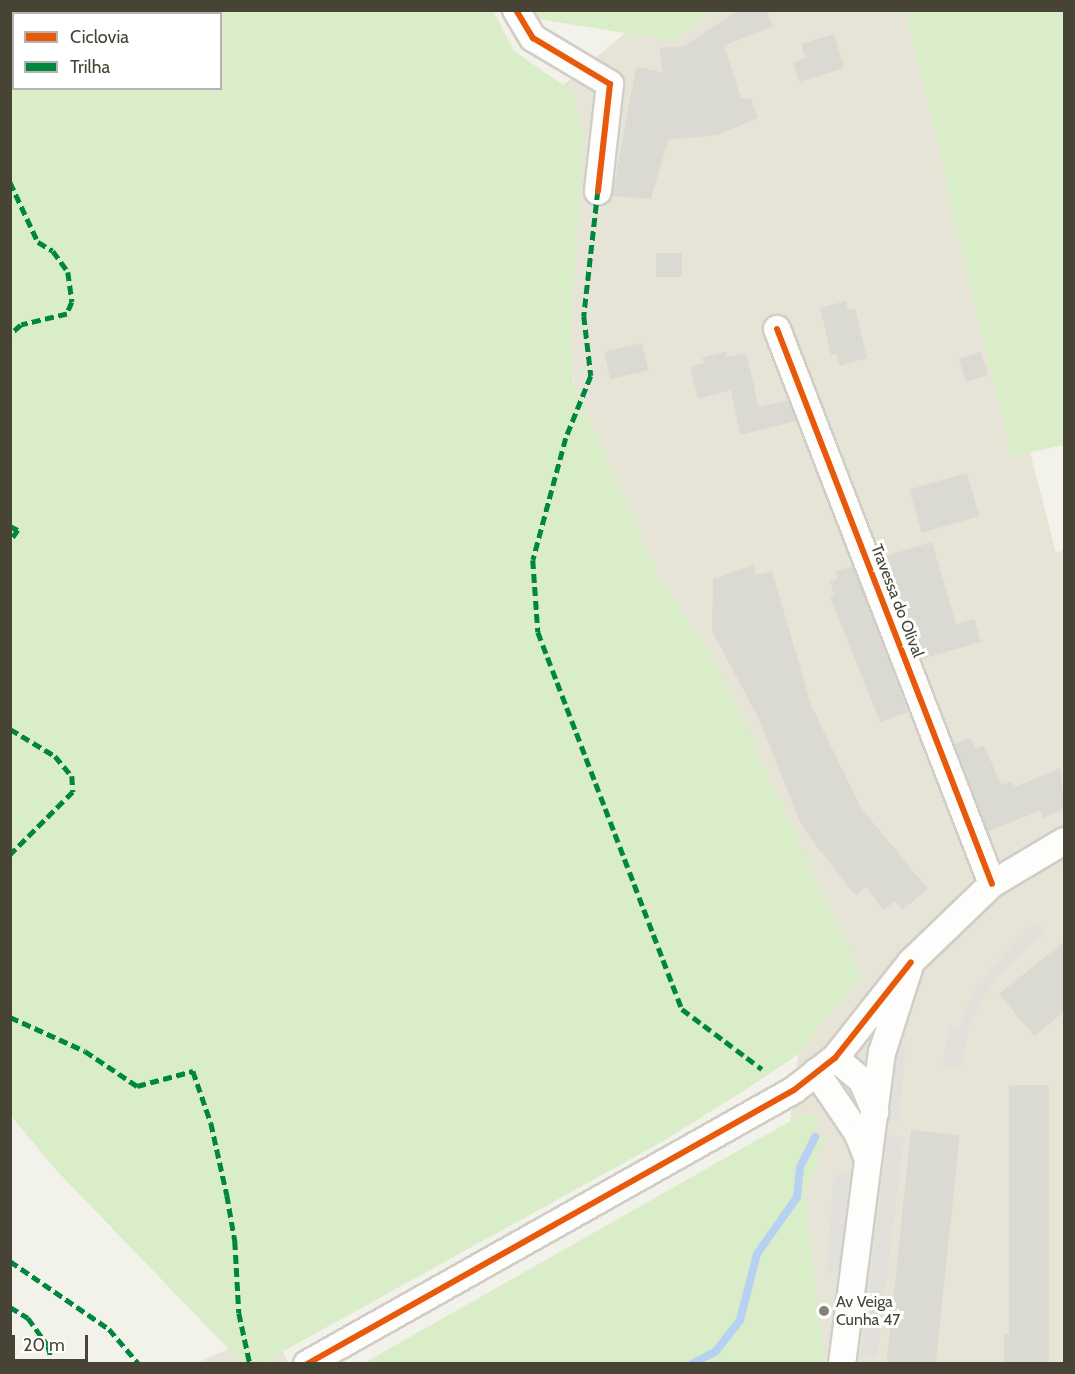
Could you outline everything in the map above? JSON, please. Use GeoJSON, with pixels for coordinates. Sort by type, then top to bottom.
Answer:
{"type":"FeatureCollection","features":[{"type":"Feature","properties":{"kind":"street"},"geometry":{"type":"LineString","coordinates":[[516,10],[532,38],[610,84],[598,191]]}},
{"type":"Feature","properties":{"kind":"street","name":"Travessa do Olival"},"geometry":{"type":"LineString","coordinates":[[777,329],[992,884]]}},
{"type":"Feature","properties":{"kind":"street"},"geometry":{"type":"LineString","coordinates":[[307,1364],[794,1090],[826,1065],[912,962],[992,884],[1065,841]]}},
{"type":"Feature","properties":{"kind":"street"},"geometry":{"type":"LineString","coordinates":[[842,1364],[882,1053],[912,962]]}},
{"type":"Feature","properties":{"kind":"street"},"geometry":{"type":"LineString","coordinates":[[826,1065],[862,1081],[876,1112]]}},
{"type":"Feature","properties":{"kind":"street"},"geometry":{"type":"LineString","coordinates":[[826,1065],[868,1159]]}},
{"type":"Feature","properties":{"kind":"shaded area"},"geometry":{"type":"Polygon","coordinates":[[[651,11],[917,11],[1056,553],[1064,550],[1064,1363],[761,1363],[808,973],[633,614],[511,129],[651,11]]]}},
{"type":"Feature","properties":{"kind":"shaded area"},"geometry":{"type":"Polygon","coordinates":[[[1035,921],[1045,932],[996,978],[970,1019],[962,1069],[943,1067],[949,1026],[959,1028],[972,996],[993,966],[1035,921]]]}},
{"type":"Feature","properties":{"kind":"shaded area"},"geometry":{"type":"Polygon","coordinates":[[[889,1043],[905,1044],[899,1123],[883,1122],[889,1043]]]}},
{"type":"Feature","properties":{"kind":"shaded area"},"geometry":{"type":"Polygon","coordinates":[[[888,1135],[904,1137],[877,1357],[861,1355],[888,1135]]]}},
{"type":"Feature","properties":{"kind":"shaded area"},"geometry":{"type":"Polygon","coordinates":[[[853,1170],[843,1265],[826,1276],[834,1178],[853,1170]]]}},
{"type":"Feature","properties":{"kind":"shaded area"},"geometry":{"type":"Polygon","coordinates":[[[271,1331],[289,1363],[194,1364],[271,1331]]]}},
{"type":"Feature","properties":{"kind":"green space"},"geometry":{"type":"Polygon","coordinates":[[[10,11],[493,11],[514,51],[572,91],[584,133],[570,339],[573,380],[657,572],[716,663],[861,976],[797,1055],[745,1090],[665,1140],[262,1363],[242,1363],[57,1171],[11,1116],[10,11]]]}},
{"type":"Feature","properties":{"kind":"green space"},"geometry":{"type":"Polygon","coordinates":[[[529,11],[716,11],[673,41],[533,18],[529,11]]]}},
{"type":"Feature","properties":{"kind":"green space"},"geometry":{"type":"Polygon","coordinates":[[[906,11],[1064,11],[1064,445],[1011,456],[906,11]]]}},
{"type":"Feature","properties":{"kind":"green space"},"geometry":{"type":"Polygon","coordinates":[[[803,1114],[819,1116],[814,1131],[825,1137],[805,1197],[825,1363],[364,1363],[803,1114]]]}},
{"type":"Feature","properties":{"kind":"building"},"geometry":{"type":"Polygon","coordinates":[[[738,10],[766,10],[773,26],[724,46],[741,98],[751,99],[758,118],[717,135],[668,140],[651,199],[612,196],[636,67],[662,72],[660,48],[685,46],[738,10]]]}},
{"type":"Feature","properties":{"kind":"building"},"geometry":{"type":"Polygon","coordinates":[[[834,34],[844,68],[799,82],[793,62],[805,58],[801,44],[834,34]]]}},
{"type":"Feature","properties":{"kind":"building"},"geometry":{"type":"Polygon","coordinates":[[[656,253],[682,253],[682,277],[656,277],[656,253]]]}},
{"type":"Feature","properties":{"kind":"building"},"geometry":{"type":"Polygon","coordinates":[[[846,301],[848,310],[855,308],[867,358],[840,366],[836,354],[831,355],[820,308],[846,301]]]}},
{"type":"Feature","properties":{"kind":"building"},"geometry":{"type":"Polygon","coordinates":[[[642,343],[648,370],[610,379],[604,352],[642,343]]]}},
{"type":"Feature","properties":{"kind":"building"},"geometry":{"type":"Polygon","coordinates":[[[726,352],[727,357],[746,353],[759,407],[788,400],[797,421],[740,435],[731,390],[698,399],[690,367],[704,363],[702,358],[726,352]]]}},
{"type":"Feature","properties":{"kind":"building"},"geometry":{"type":"Polygon","coordinates":[[[981,352],[988,375],[966,382],[959,359],[981,352]]]}},
{"type":"Feature","properties":{"kind":"building"},"geometry":{"type":"Polygon","coordinates":[[[967,473],[979,516],[922,533],[909,490],[967,473]]]}},
{"type":"Feature","properties":{"kind":"building"},"geometry":{"type":"Polygon","coordinates":[[[932,542],[956,624],[974,619],[981,642],[921,659],[882,557],[932,542]]]}},
{"type":"Feature","properties":{"kind":"building"},"geometry":{"type":"Polygon","coordinates":[[[753,565],[756,575],[772,571],[811,705],[861,808],[928,889],[902,910],[895,901],[884,910],[866,887],[856,896],[801,824],[760,721],[712,631],[713,579],[753,565]]]}},
{"type":"Feature","properties":{"kind":"building"},"geometry":{"type":"Polygon","coordinates":[[[853,566],[908,712],[880,722],[830,596],[834,595],[830,582],[838,579],[835,571],[853,566]]]}},
{"type":"Feature","properties":{"kind":"building"},"geometry":{"type":"Polygon","coordinates":[[[971,738],[976,749],[984,745],[1001,785],[1012,781],[1014,787],[1060,768],[1065,809],[1043,818],[1040,811],[988,831],[954,744],[971,738]]]}},
{"type":"Feature","properties":{"kind":"building"},"geometry":{"type":"Polygon","coordinates":[[[1065,941],[1065,1011],[1034,1036],[999,994],[1065,941]]]}},
{"type":"Feature","properties":{"kind":"building"},"geometry":{"type":"Polygon","coordinates":[[[1009,1085],[1049,1085],[1049,1364],[1004,1364],[1004,1334],[1009,1334],[1009,1085]]]}},
{"type":"Feature","properties":{"kind":"building"},"geometry":{"type":"Polygon","coordinates":[[[911,1130],[960,1135],[936,1364],[886,1364],[911,1130]]]}},
{"type":"Feature","properties":{"kind":"waterway"},"geometry":{"type":"LineString","coordinates":[[692,1364],[716,1351],[740,1320],[757,1254],[797,1197],[800,1167],[815,1137]]}},
{"type":"Feature","properties":{"kind":"marked path"},"geometry":{"type":"LineString","coordinates":[[10,74],[12,70]]}},
{"type":"Feature","properties":{"kind":"marked path"},"geometry":{"type":"LineString","coordinates":[[10,182],[38,242],[53,251],[68,272],[72,302],[67,314],[21,325],[10,335]]}},
{"type":"Feature","properties":{"kind":"marked path"},"geometry":{"type":"LineString","coordinates":[[598,191],[584,316],[591,376],[566,438],[533,560],[538,632],[682,1009],[762,1069]]}},
{"type":"Feature","properties":{"kind":"marked path"},"geometry":{"type":"LineString","coordinates":[[10,526],[18,530],[10,542]]}},
{"type":"Feature","properties":{"kind":"marked path"},"geometry":{"type":"LineString","coordinates":[[10,729],[55,756],[72,776],[73,792],[10,855]]}},
{"type":"Feature","properties":{"kind":"marked path"},"geometry":{"type":"LineString","coordinates":[[10,1017],[85,1051],[137,1086],[193,1071],[211,1123],[227,1195],[235,1241],[239,1313],[250,1364]]}},
{"type":"Feature","properties":{"kind":"marked path"},"geometry":{"type":"LineString","coordinates":[[10,1261],[109,1329],[139,1364]]}},
{"type":"Feature","properties":{"kind":"marked path"},"geometry":{"type":"LineString","coordinates":[[10,1307],[28,1318],[48,1346],[53,1364]]}},
{"type":"Feature","properties":{"kind":"cycle path"},"geometry":{"type":"LineString","coordinates":[[516,10],[533,38],[610,84],[598,191]]}},
{"type":"Feature","properties":{"kind":"cycle path"},"geometry":{"type":"LineString","coordinates":[[777,329],[992,884]]}},
{"type":"Feature","properties":{"kind":"cycle path"},"geometry":{"type":"LineString","coordinates":[[307,1364],[794,1090],[835,1058],[911,962]]}},
{"type":"Feature","properties":{"kind":"place","name":"Av Veiga Cunha 47"},"geometry":{"type":"Point","coordinates":[824,1311]}}]}
